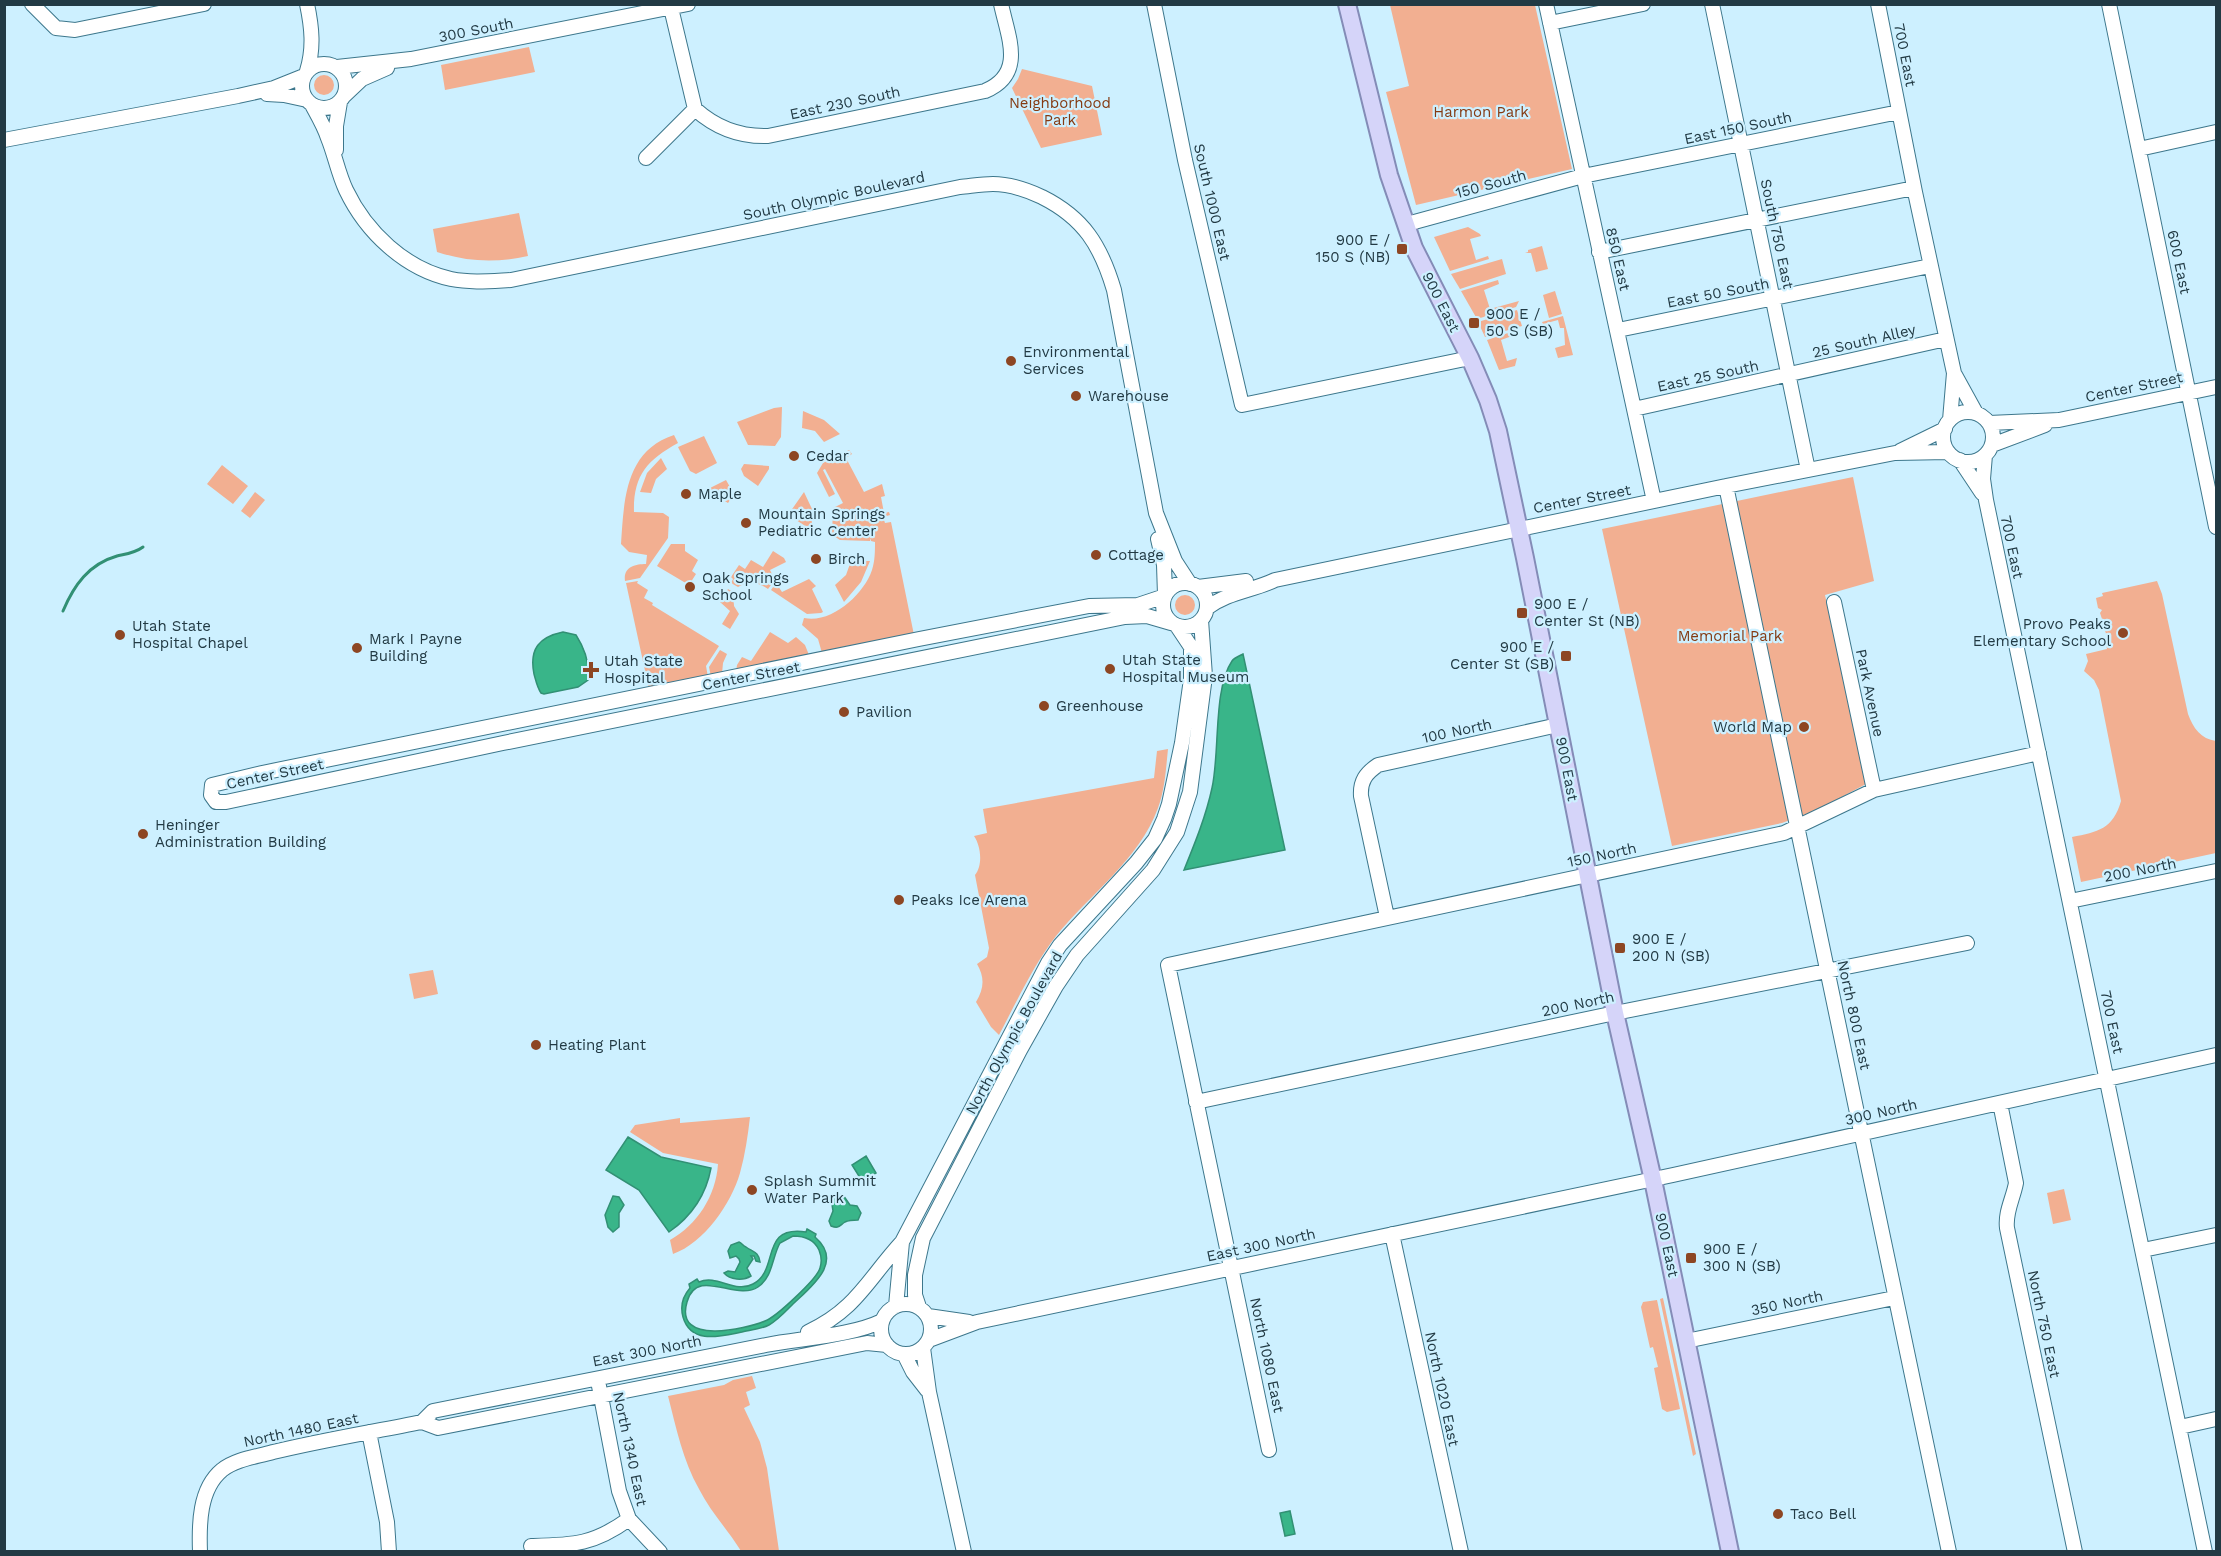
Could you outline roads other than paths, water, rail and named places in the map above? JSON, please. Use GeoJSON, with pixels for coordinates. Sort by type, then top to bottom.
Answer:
{"type":"FeatureCollection","features":[{"type":"Feature","properties":{"kind":"main road","name":"900 East"},"geometry":{"type":"LineString","coordinates":[[1347,4],[1389,175],[1418,256],[1470,358],[1498,431],[1615,1013],[1653,1180],[1730,1551]]}},
{"type":"Feature","properties":{"kind":"street"},"geometry":{"type":"LineString","coordinates":[[32,4],[56,28],[75,30],[167,8],[204,4]]}},
{"type":"Feature","properties":{"kind":"street","name":"300 South"},"geometry":{"type":"LineString","coordinates":[[335,66],[411,59],[687,4]]}},
{"type":"Feature","properties":{"kind":"street","name":"East 230 South"},"geometry":{"type":"LineString","coordinates":[[695,109],[725,130],[755,136],[985,91],[1005,77],[1010,69],[1012,51],[1001,4]]}},
{"type":"Feature","properties":{"kind":"street","name":"South 1000 East"},"geometry":{"type":"LineString","coordinates":[[1154,4],[1185,160],[1242,405],[1470,358]]}},
{"type":"Feature","properties":{"kind":"street","name":"850 East"},"geometry":{"type":"LineString","coordinates":[[1546,4],[1654,501]]}},
{"type":"Feature","properties":{"kind":"street"},"geometry":{"type":"LineString","coordinates":[[1550,23],[1643,4]]}},
{"type":"Feature","properties":{"kind":"street","name":"South 750 East"},"geometry":{"type":"LineString","coordinates":[[1712,4],[1808,470]]}},
{"type":"Feature","properties":{"kind":"street","name":"700 East"},"geometry":{"type":"LineString","coordinates":[[1878,4],[1930,266],[1954,373],[1976,413]]}},
{"type":"Feature","properties":{"kind":"street","name":"600 East"},"geometry":{"type":"LineString","coordinates":[[2109,4],[2217,527]]}},
{"type":"Feature","properties":{"kind":"street"},"geometry":{"type":"LineString","coordinates":[[646,158],[695,109],[671,8]]}},
{"type":"Feature","properties":{"kind":"street"},"geometry":{"type":"LineString","coordinates":[[238,96],[271,93],[327,108],[342,99],[346,81],[344,75],[321,48],[308,10]]}},
{"type":"Feature","properties":{"kind":"street"},"geometry":{"type":"LineString","coordinates":[[308,10],[312,46],[302,86],[310,102]]}},
{"type":"Feature","properties":{"kind":"street","name":"300 South"},"geometry":{"type":"LineString","coordinates":[[342,99],[362,79],[411,59]]}},
{"type":"Feature","properties":{"kind":"street"},"geometry":{"type":"LineString","coordinates":[[4,140],[274,88],[306,73],[318,64],[335,66]]}},
{"type":"Feature","properties":{"kind":"street","name":"South Olympic Boulevard"},"geometry":{"type":"LineString","coordinates":[[338,169],[336,126],[342,99]]}},
{"type":"Feature","properties":{"kind":"street","name":"South Olympic Boulevard"},"geometry":{"type":"LineString","coordinates":[[310,102],[328,137],[338,169],[361,217],[381,240],[403,257],[430,272],[451,279],[511,280],[960,187],[994,184],[1029,191],[1056,204],[1075,218],[1091,237],[1106,263],[1114,290],[1156,513],[1158,541],[1164,565],[1165,596]]}},
{"type":"Feature","properties":{"kind":"street","name":"East 150 South"},"geometry":{"type":"LineString","coordinates":[[1583,176],[1741,145],[1900,119]]}},
{"type":"Feature","properties":{"kind":"street"},"geometry":{"type":"LineString","coordinates":[[2139,149],[2217,132]]}},
{"type":"Feature","properties":{"kind":"street","name":"150 South"},"geometry":{"type":"LineString","coordinates":[[1407,224],[1583,176]]}},
{"type":"Feature","properties":{"kind":"street"},"geometry":{"type":"LineString","coordinates":[[1599,252],[1914,188]]}},
{"type":"Feature","properties":{"kind":"street","name":"East 50 South"},"geometry":{"type":"LineString","coordinates":[[1618,330],[1930,266]]}},
{"type":"Feature","properties":{"kind":"street","name":"25 South Alley"},"geometry":{"type":"LineString","coordinates":[[1789,375],[1946,339]]}},
{"type":"Feature","properties":{"kind":"street","name":"700 East"},"geometry":{"type":"LineString","coordinates":[[1947,424],[1954,373]]}},
{"type":"Feature","properties":{"kind":"street","name":"East 25 South"},"geometry":{"type":"LineString","coordinates":[[1634,409],[1789,375]]}},
{"type":"Feature","properties":{"kind":"street","name":"Center Street"},"geometry":{"type":"LineString","coordinates":[[1989,423],[2059,420],[2217,387]]}},
{"type":"Feature","properties":{"kind":"street"},"geometry":{"type":"LineString","coordinates":[[1960,413],[1976,413],[1989,423],[1993,432],[1988,450],[1973,461],[1960,460],[1948,452],[1944,442],[1947,424],[1960,413]]}},
{"type":"Feature","properties":{"kind":"street","name":"Center Street"},"geometry":{"type":"LineString","coordinates":[[1988,450],[2059,420]]}},
{"type":"Feature","properties":{"kind":"street","name":"Center Street"},"geometry":{"type":"LineString","coordinates":[[1895,453],[1947,424]]}},
{"type":"Feature","properties":{"kind":"street","name":"700 East"},"geometry":{"type":"LineString","coordinates":[[1988,450],[1983,479],[1986,500],[2205,1551]]}},
{"type":"Feature","properties":{"kind":"street","name":"Center Street"},"geometry":{"type":"LineString","coordinates":[[1204,614],[1223,596],[1260,587],[1275,580],[1519,528],[1895,453],[1948,452]]}},
{"type":"Feature","properties":{"kind":"street","name":"700 East"},"geometry":{"type":"LineString","coordinates":[[1960,460],[1986,500]]}},
{"type":"Feature","properties":{"kind":"street","name":"North 800 East"},"geometry":{"type":"LineString","coordinates":[[1726,486],[1799,827],[1894,1298],[1948,1551]]}},
{"type":"Feature","properties":{"kind":"street","name":"South Olympic Boulevard"},"geometry":{"type":"LineString","coordinates":[[1156,513],[1175,561],[1194,586]]}},
{"type":"Feature","properties":{"kind":"street","name":"Center Street"},"geometry":{"type":"LineString","coordinates":[[1194,586],[1219,586],[1258,579],[1275,580]]}},
{"type":"Feature","properties":{"kind":"street"},"geometry":{"type":"LineString","coordinates":[[1175,586],[1194,586],[1205,596],[1204,614],[1190,627],[1174,624],[1164,613],[1165,596],[1175,586]]}},
{"type":"Feature","properties":{"kind":"street","name":"Center Street"},"geometry":{"type":"LineString","coordinates":[[1165,596],[1138,605],[1089,606],[929,637],[262,773],[212,785],[211,795],[216,802],[226,802],[1125,617],[1147,616],[1174,624]]}},
{"type":"Feature","properties":{"kind":"street","name":"Park Avenue"},"geometry":{"type":"LineString","coordinates":[[1834,602],[1874,790]]}},
{"type":"Feature","properties":{"kind":"street"},"geometry":{"type":"LineString","coordinates":[[1055,613],[1059,631]]}},
{"type":"Feature","properties":{"kind":"street","name":"North Olympic Boulevard"},"geometry":{"type":"LineString","coordinates":[[923,1312],[915,1295],[915,1275],[923,1238],[1020,1050],[1056,986],[1077,955],[1153,870],[1177,832],[1190,792],[1205,676],[1204,614]]}},
{"type":"Feature","properties":{"kind":"street","name":"North Olympic Boulevard"},"geometry":{"type":"LineString","coordinates":[[896,1306],[902,1242],[1048,963],[1060,945],[1136,863],[1155,839],[1164,819],[1182,743],[1191,671],[1191,647],[1174,624]]}},
{"type":"Feature","properties":{"kind":"street"},"geometry":{"type":"LineString","coordinates":[[929,637],[933,656]]}},
{"type":"Feature","properties":{"kind":"street"},"geometry":{"type":"LineString","coordinates":[[802,664],[806,682]]}},
{"type":"Feature","properties":{"kind":"street"},"geometry":{"type":"LineString","coordinates":[[694,685],[698,704]]}},
{"type":"Feature","properties":{"kind":"street"},"geometry":{"type":"LineString","coordinates":[[522,720],[526,739]]}},
{"type":"Feature","properties":{"kind":"street","name":"100 North"},"geometry":{"type":"LineString","coordinates":[[1387,917],[1361,796],[1361,788],[1366,775],[1378,765],[1558,725]]}},
{"type":"Feature","properties":{"kind":"street","name":"150 North"},"geometry":{"type":"LineString","coordinates":[[1196,1102],[1168,965],[1784,833],[1874,790],[2039,753]]}},
{"type":"Feature","properties":{"kind":"street"},"geometry":{"type":"LineString","coordinates":[[295,767],[300,785]]}},
{"type":"Feature","properties":{"kind":"street"},"geometry":{"type":"LineString","coordinates":[[262,773],[267,794]]}},
{"type":"Feature","properties":{"kind":"street","name":"200 North"},"geometry":{"type":"LineString","coordinates":[[2070,901],[2217,871]]}},
{"type":"Feature","properties":{"kind":"street","name":"200 North"},"geometry":{"type":"LineString","coordinates":[[1196,1102],[1615,1013],[1967,943]]}},
{"type":"Feature","properties":{"kind":"street","name":"300 North"},"geometry":{"type":"LineString","coordinates":[[1553,1201],[2217,1055]]}},
{"type":"Feature","properties":{"kind":"street","name":"North 1080 East"},"geometry":{"type":"LineString","coordinates":[[1196,1102],[1269,1450]]}},
{"type":"Feature","properties":{"kind":"street","name":"North 750 East"},"geometry":{"type":"LineString","coordinates":[[2000,1103],[2016,1183],[2007,1210],[2007,1228],[2075,1551]]}},
{"type":"Feature","properties":{"kind":"street","name":"East 300 North"},"geometry":{"type":"LineString","coordinates":[[926,1344],[977,1322],[1553,1201]]}},
{"type":"Feature","properties":{"kind":"street","name":"North 1020 East"},"geometry":{"type":"LineString","coordinates":[[1392,1234],[1461,1551]]}},
{"type":"Feature","properties":{"kind":"street"},"geometry":{"type":"LineString","coordinates":[[2143,1251],[2217,1235]]}},
{"type":"Feature","properties":{"kind":"street"},"geometry":{"type":"LineString","coordinates":[[793,1340],[825,1324],[850,1305],[902,1242]]}},
{"type":"Feature","properties":{"kind":"street","name":"350 North"},"geometry":{"type":"LineString","coordinates":[[1686,1341],[1894,1298]]}},
{"type":"Feature","properties":{"kind":"street"},"geometry":{"type":"LineString","coordinates":[[926,1344],[913,1353],[904,1354],[887,1345],[881,1330],[886,1314],[896,1306],[911,1304],[923,1312],[931,1325],[926,1344],[929,1392],[964,1551]]}},
{"type":"Feature","properties":{"kind":"street","name":"East 300 North"},"geometry":{"type":"LineString","coordinates":[[923,1312],[953,1321],[977,1322]]}},
{"type":"Feature","properties":{"kind":"street","name":"East 300 North"},"geometry":{"type":"LineString","coordinates":[[422,1422],[433,1411],[597,1377],[855,1330],[882,1321]]}},
{"type":"Feature","properties":{"kind":"street","name":"East 300 North"},"geometry":{"type":"LineString","coordinates":[[369,1432],[422,1422],[438,1428],[867,1343],[887,1345]]}},
{"type":"Feature","properties":{"kind":"street"},"geometry":{"type":"LineString","coordinates":[[904,1354],[913,1372],[929,1392]]}},
{"type":"Feature","properties":{"kind":"street","name":"North 1340 East"},"geometry":{"type":"LineString","coordinates":[[597,1377],[619,1491],[629,1519],[660,1551]]}},
{"type":"Feature","properties":{"kind":"street"},"geometry":{"type":"LineString","coordinates":[[2180,1427],[2217,1419]]}},
{"type":"Feature","properties":{"kind":"street"},"geometry":{"type":"LineString","coordinates":[[369,1432],[387,1522],[389,1551]]}},
{"type":"Feature","properties":{"kind":"street","name":"North 1480 East"},"geometry":{"type":"LineString","coordinates":[[200,1551],[200,1532],[206,1492],[222,1471],[237,1461],[369,1432]]}},
{"type":"Feature","properties":{"kind":"street"},"geometry":{"type":"LineString","coordinates":[[531,1546],[588,1542],[629,1519]]}},
{"type":"Feature","properties":{"kind":"waterway"},"geometry":{"type":"LineString","coordinates":[[63,611],[78,584],[98,564],[143,547]]}},
{"type":"Feature","properties":{"kind":"place","name":"900 E / 150 S (NB)"},"geometry":{"type":"Point","coordinates":[1402,249]}},
{"type":"Feature","properties":{"kind":"place","name":"900 E / 50 S (SB)"},"geometry":{"type":"Point","coordinates":[1474,323]}},
{"type":"Feature","properties":{"kind":"place","name":"Environmental Services"},"geometry":{"type":"Point","coordinates":[1011,361]}},
{"type":"Feature","properties":{"kind":"place","name":"Warehouse"},"geometry":{"type":"Point","coordinates":[1076,396]}},
{"type":"Feature","properties":{"kind":"place","name":"Cedar"},"geometry":{"type":"Point","coordinates":[794,456]}},
{"type":"Feature","properties":{"kind":"place","name":"Maple"},"geometry":{"type":"Point","coordinates":[686,494]}},
{"type":"Feature","properties":{"kind":"place","name":"Mountain Springs Pediatric Center"},"geometry":{"type":"Point","coordinates":[746,523]}},
{"type":"Feature","properties":{"kind":"place","name":"Cottage"},"geometry":{"type":"Point","coordinates":[1096,555]}},
{"type":"Feature","properties":{"kind":"place","name":"Birch"},"geometry":{"type":"Point","coordinates":[816,559]}},
{"type":"Feature","properties":{"kind":"place","name":"Oak Springs School"},"geometry":{"type":"Point","coordinates":[690,587]}},
{"type":"Feature","properties":{"kind":"place","name":"900 E / Center St (NB)"},"geometry":{"type":"Point","coordinates":[1522,613]}},
{"type":"Feature","properties":{"kind":"place","name":"Provo Peaks Elementary School"},"geometry":{"type":"Point","coordinates":[2123,633]}},
{"type":"Feature","properties":{"kind":"place","name":"Utah State Hospital Chapel"},"geometry":{"type":"Point","coordinates":[120,635]}},
{"type":"Feature","properties":{"kind":"place","name":"Mark I Payne Building"},"geometry":{"type":"Point","coordinates":[357,648]}},
{"type":"Feature","properties":{"kind":"place","name":"900 E / Center St (SB)"},"geometry":{"type":"Point","coordinates":[1566,656]}},
{"type":"Feature","properties":{"kind":"place","name":"Utah State Hospital Museum"},"geometry":{"type":"Point","coordinates":[1110,669]}},
{"type":"Feature","properties":{"kind":"place","name":"Utah State Hospital"},"geometry":{"type":"Point","coordinates":[591,670]}},
{"type":"Feature","properties":{"kind":"place","name":"Greenhouse"},"geometry":{"type":"Point","coordinates":[1044,706]}},
{"type":"Feature","properties":{"kind":"place","name":"Pavilion"},"geometry":{"type":"Point","coordinates":[844,712]}},
{"type":"Feature","properties":{"kind":"place","name":"World Map"},"geometry":{"type":"Point","coordinates":[1804,727]}},
{"type":"Feature","properties":{"kind":"place","name":"Heninger Administration Building"},"geometry":{"type":"Point","coordinates":[143,834]}},
{"type":"Feature","properties":{"kind":"place","name":"Peaks Ice Arena"},"geometry":{"type":"Point","coordinates":[899,900]}},
{"type":"Feature","properties":{"kind":"place","name":"900 E / 200 N (SB)"},"geometry":{"type":"Point","coordinates":[1620,948]}},
{"type":"Feature","properties":{"kind":"place","name":"Heating Plant"},"geometry":{"type":"Point","coordinates":[536,1045]}},
{"type":"Feature","properties":{"kind":"place","name":"Splash Summit Water Park"},"geometry":{"type":"Point","coordinates":[752,1190]}},
{"type":"Feature","properties":{"kind":"place","name":"900 E / 300 N (SB)"},"geometry":{"type":"Point","coordinates":[1691,1258]}},
{"type":"Feature","properties":{"kind":"place","name":"Taco Bell"},"geometry":{"type":"Point","coordinates":[1778,1514]}},
{"type":"Feature","properties":{"kind":"park label","name":"Neighborhood Park"},"geometry":{"type":"Point","coordinates":[1060,112]}},
{"type":"Feature","properties":{"kind":"park label","name":"Harmon Park"},"geometry":{"type":"Point","coordinates":[1481,112]}},
{"type":"Feature","properties":{"kind":"park label","name":"Memorial Park"},"geometry":{"type":"Point","coordinates":[1730,636]}}]}
